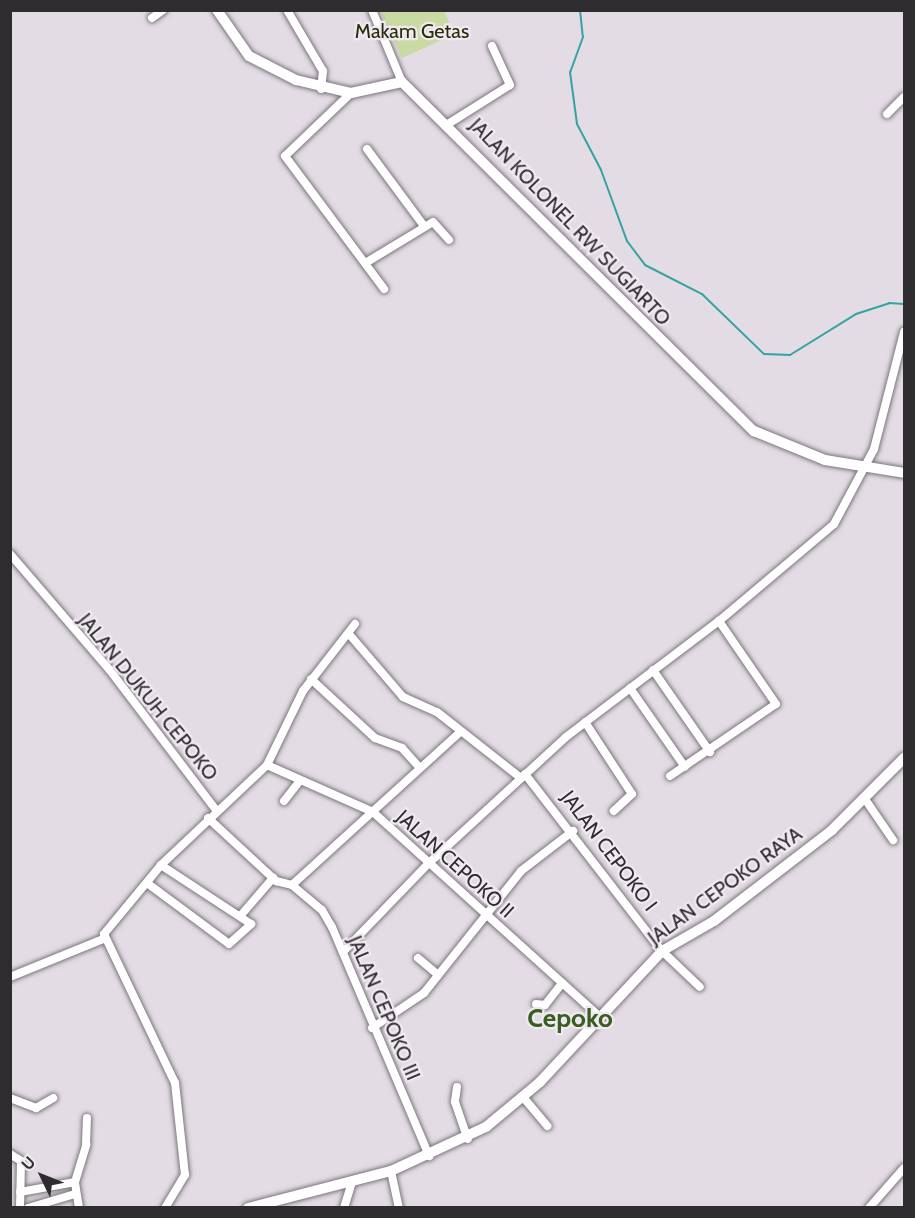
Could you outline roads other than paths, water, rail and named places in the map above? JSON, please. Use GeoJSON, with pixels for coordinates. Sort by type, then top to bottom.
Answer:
{"type":"FeatureCollection","features":[{"type":"Feature","properties":{"kind":"main road"},"geometry":{"type":"LineString","coordinates":[[217,10],[249,56],[321,89],[351,93],[402,82]]}},
{"type":"Feature","properties":{"kind":"main road","name":"JALAN KOLONEL RW SUGIARTO"},"geometry":{"type":"LineString","coordinates":[[402,82],[448,124],[736,417],[792,450],[867,469],[904,473]]}},
{"type":"Feature","properties":{"kind":"main road","name":"JALAN CEPOKO RAYA"},"geometry":{"type":"LineString","coordinates":[[248,1208],[391,1171],[468,1139],[523,1097],[601,1018],[662,951],[732,907],[865,800],[904,758]]}},
{"type":"Feature","properties":{"kind":"street"},"geometry":{"type":"LineString","coordinates":[[152,18],[163,10]]}},
{"type":"Feature","properties":{"kind":"street"},"geometry":{"type":"LineString","coordinates":[[287,10],[323,71],[321,89]]}},
{"type":"Feature","properties":{"kind":"street"},"geometry":{"type":"LineString","coordinates":[[372,10],[402,82]]}},
{"type":"Feature","properties":{"kind":"street"},"geometry":{"type":"LineString","coordinates":[[448,124],[510,85],[492,46]]}},
{"type":"Feature","properties":{"kind":"street"},"geometry":{"type":"LineString","coordinates":[[351,93],[285,156],[367,262],[384,289]]}},
{"type":"Feature","properties":{"kind":"street"},"geometry":{"type":"LineString","coordinates":[[886,114],[904,97]]}},
{"type":"Feature","properties":{"kind":"street"},"geometry":{"type":"LineString","coordinates":[[367,149],[424,226]]}},
{"type":"Feature","properties":{"kind":"street"},"geometry":{"type":"LineString","coordinates":[[367,262],[424,226],[438,223],[449,240]]}},
{"type":"Feature","properties":{"kind":"street"},"geometry":{"type":"LineString","coordinates":[[343,952],[429,863],[523,776],[585,722],[719,621],[834,524],[867,469],[904,332]]}},
{"type":"Feature","properties":{"kind":"street","name":"JALAN DUKUH CEPOKO"},"geometry":{"type":"LineString","coordinates":[[10,554],[109,669],[216,810],[267,765]]}},
{"type":"Feature","properties":{"kind":"street"},"geometry":{"type":"LineString","coordinates":[[670,776],[710,752],[776,704],[719,621]]}},
{"type":"Feature","properties":{"kind":"street"},"geometry":{"type":"LineString","coordinates":[[267,765],[311,679],[355,624]]}},
{"type":"Feature","properties":{"kind":"street"},"geometry":{"type":"LineString","coordinates":[[349,634],[404,697],[437,712],[459,733],[523,776]]}},
{"type":"Feature","properties":{"kind":"street"},"geometry":{"type":"LineString","coordinates":[[653,670],[710,752]]}},
{"type":"Feature","properties":{"kind":"street"},"geometry":{"type":"LineString","coordinates":[[311,679],[375,738],[402,748],[418,766]]}},
{"type":"Feature","properties":{"kind":"street"},"geometry":{"type":"LineString","coordinates":[[630,688],[685,767]]}},
{"type":"Feature","properties":{"kind":"street"},"geometry":{"type":"LineString","coordinates":[[585,722],[632,794],[614,811]]}},
{"type":"Feature","properties":{"kind":"street"},"geometry":{"type":"LineString","coordinates":[[292,885],[373,812],[418,766],[459,733]]}},
{"type":"Feature","properties":{"kind":"street","name":"JALAN CEPOKO II"},"geometry":{"type":"LineString","coordinates":[[267,765],[299,782],[373,812],[601,1018]]}},
{"type":"Feature","properties":{"kind":"street","name":"JALAN CEPOKO I"},"geometry":{"type":"LineString","coordinates":[[523,776],[573,831],[662,951]]}},
{"type":"Feature","properties":{"kind":"street"},"geometry":{"type":"LineString","coordinates":[[284,801],[299,782]]}},
{"type":"Feature","properties":{"kind":"street"},"geometry":{"type":"LineString","coordinates":[[865,800],[893,840]]}},
{"type":"Feature","properties":{"kind":"street"},"geometry":{"type":"LineString","coordinates":[[10,977],[103,939],[161,865],[216,810]]}},
{"type":"Feature","properties":{"kind":"street"},"geometry":{"type":"LineString","coordinates":[[208,818],[273,878],[242,914]]}},
{"type":"Feature","properties":{"kind":"street"},"geometry":{"type":"LineString","coordinates":[[372,1028],[403,1011],[438,975],[521,871],[573,831]]}},
{"type":"Feature","properties":{"kind":"street"},"geometry":{"type":"LineString","coordinates":[[147,883],[229,944],[251,924],[242,914],[161,865]]}},
{"type":"Feature","properties":{"kind":"street","name":"JALAN CEPOKO III"},"geometry":{"type":"LineString","coordinates":[[273,878],[292,885],[322,910],[343,952],[372,1028],[429,1156]]}},
{"type":"Feature","properties":{"kind":"street"},"geometry":{"type":"LineString","coordinates":[[103,939],[147,1014],[175,1083],[185,1175],[165,1208]]}},
{"type":"Feature","properties":{"kind":"street"},"geometry":{"type":"LineString","coordinates":[[662,951],[700,987]]}},
{"type":"Feature","properties":{"kind":"street"},"geometry":{"type":"LineString","coordinates":[[418,958],[438,975]]}},
{"type":"Feature","properties":{"kind":"street"},"geometry":{"type":"LineString","coordinates":[[536,1004],[545,1005],[562,984]]}},
{"type":"Feature","properties":{"kind":"street"},"geometry":{"type":"LineString","coordinates":[[457,1087],[455,1102],[468,1139]]}},
{"type":"Feature","properties":{"kind":"street"},"geometry":{"type":"LineString","coordinates":[[523,1097],[547,1126]]}},
{"type":"Feature","properties":{"kind":"street"},"geometry":{"type":"LineString","coordinates":[[10,1098],[36,1108],[53,1098]]}},
{"type":"Feature","properties":{"kind":"street"},"geometry":{"type":"LineString","coordinates":[[79,1208],[75,1194],[75,1182],[86,1145],[87,1118]]}},
{"type":"Feature","properties":{"kind":"street"},"geometry":{"type":"LineString","coordinates":[[14,1155],[20,1208]]}},
{"type":"Feature","properties":{"kind":"street"},"geometry":{"type":"LineString","coordinates":[[869,1208],[904,1168]]}},
{"type":"Feature","properties":{"kind":"street"},"geometry":{"type":"LineString","coordinates":[[391,1171],[399,1208]]}},
{"type":"Feature","properties":{"kind":"street"},"geometry":{"type":"LineString","coordinates":[[344,1208],[352,1181]]}},
{"type":"Feature","properties":{"kind":"street"},"geometry":{"type":"LineString","coordinates":[[20,1192],[75,1182]]}},
{"type":"Feature","properties":{"kind":"street"},"geometry":{"type":"LineString","coordinates":[[28,1208],[75,1194]]}},
{"type":"Feature","properties":{"kind":"waterway"},"geometry":{"type":"LineString","coordinates":[[580,10],[583,37],[570,72],[577,124],[601,170],[627,241],[645,265],[702,294],[764,354],[790,355],[856,314],[889,303],[904,304]]}},
{"type":"Feature","properties":{"kind":"district","name":"Cepoko"},"geometry":{"type":"Point","coordinates":[570,1019]}},
{"type":"Feature","properties":{"kind":"park label","name":"Makam Getas"},"geometry":{"type":"Point","coordinates":[412,31]}}]}
